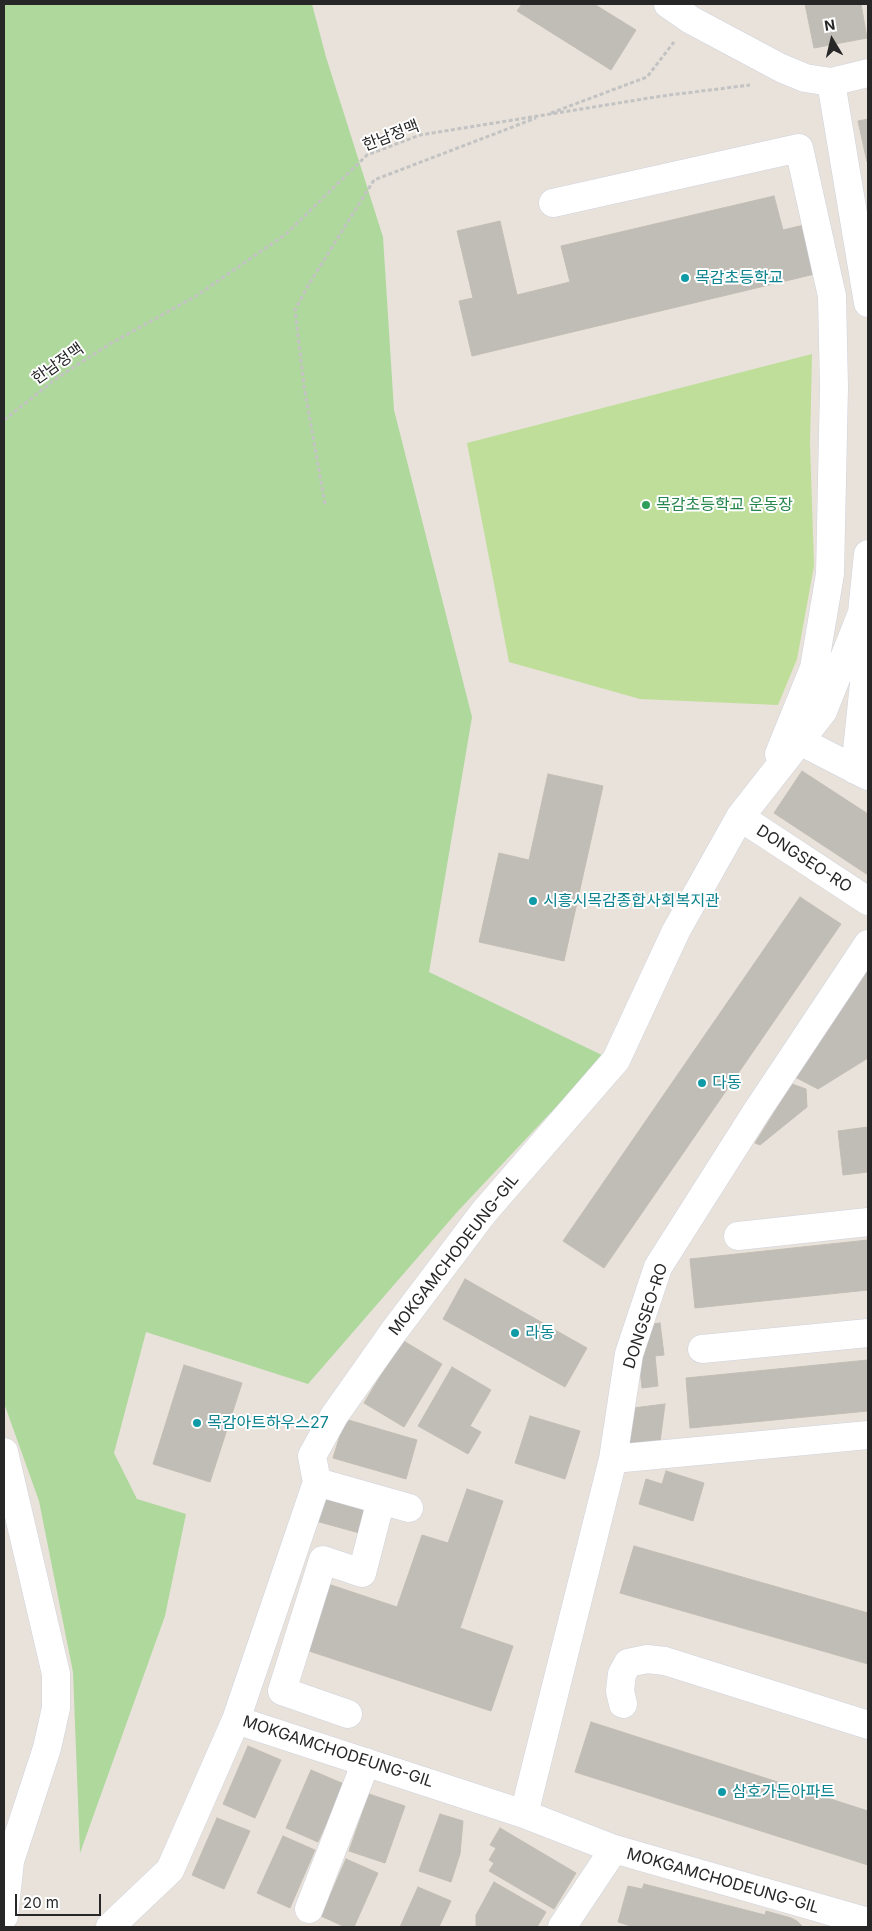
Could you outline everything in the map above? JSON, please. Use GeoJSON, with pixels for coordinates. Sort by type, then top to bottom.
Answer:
{"type":"FeatureCollection","features":[{"type":"Feature","properties":{"kind":"street"},"geometry":{"type":"LineString","coordinates":[[668,4],[691,20],[781,68],[805,78],[831,82],[868,73]]}},
{"type":"Feature","properties":{"kind":"street"},"geometry":{"type":"LineString","coordinates":[[831,82],[868,303]]}},
{"type":"Feature","properties":{"kind":"street"},"geometry":{"type":"LineString","coordinates":[[553,203],[799,148],[832,296],[834,387],[830,574],[814,668],[770,780]]}},
{"type":"Feature","properties":{"kind":"street","name":"MOKGAMCHODEUNG-GIL"},"geometry":{"type":"LineString","coordinates":[[868,554],[862,613],[823,711],[740,818],[676,931],[616,1060],[484,1212],[394,1331],[334,1416],[312,1456],[317,1482],[236,1720],[524,1814],[614,1850],[868,1922]]}},
{"type":"Feature","properties":{"kind":"street"},"geometry":{"type":"LineString","coordinates":[[800,741],[862,773],[868,645]]}},
{"type":"Feature","properties":{"kind":"street","name":"DONGSEO-RO"},"geometry":{"type":"LineString","coordinates":[[740,818],[868,901]]}},
{"type":"Feature","properties":{"kind":"street","name":"DONGSEO-RO"},"geometry":{"type":"LineString","coordinates":[[613,1460],[629,1354],[658,1267],[755,1114],[868,944]]}},
{"type":"Feature","properties":{"kind":"street"},"geometry":{"type":"LineString","coordinates":[[738,1236],[868,1222]]}},
{"type":"Feature","properties":{"kind":"street"},"geometry":{"type":"LineString","coordinates":[[702,1349],[868,1333]]}},
{"type":"Feature","properties":{"kind":"street"},"geometry":{"type":"LineString","coordinates":[[524,1814],[613,1460],[868,1435]]}},
{"type":"Feature","properties":{"kind":"street"},"geometry":{"type":"LineString","coordinates":[[4,1452],[56,1674],[56,1708],[47,1748],[10,1861],[4,1916]]}},
{"type":"Feature","properties":{"kind":"street"},"geometry":{"type":"LineString","coordinates":[[317,1482],[409,1508]]}},
{"type":"Feature","properties":{"kind":"street"},"geometry":{"type":"LineString","coordinates":[[348,1714],[282,1691],[322,1560],[362,1573],[381,1500]]}},
{"type":"Feature","properties":{"kind":"street"},"geometry":{"type":"LineString","coordinates":[[623,1704],[620,1692],[622,1674],[628,1663],[647,1659],[665,1661],[868,1725]]}},
{"type":"Feature","properties":{"kind":"street"},"geometry":{"type":"LineString","coordinates":[[110,1927],[170,1870],[236,1720]]}},
{"type":"Feature","properties":{"kind":"street"},"geometry":{"type":"LineString","coordinates":[[309,1909],[366,1762]]}},
{"type":"Feature","properties":{"kind":"street"},"geometry":{"type":"LineString","coordinates":[[562,1927],[614,1850]]}},
{"type":"Feature","properties":{"kind":"path"},"geometry":{"type":"LineString","coordinates":[[325,504],[304,386],[295,310],[309,284],[374,180],[647,77],[691,20]]}},
{"type":"Feature","properties":{"kind":"path","name":"한남정맥"},"geometry":{"type":"LineString","coordinates":[[4,420],[57,378],[108,345],[196,296],[286,234],[367,155],[420,135],[662,96],[757,84]]}},
{"type":"Feature","properties":{"kind":"green space"},"geometry":{"type":"Polygon","coordinates":[[[4,4],[312,4],[326,57],[383,237],[394,410],[472,717],[429,972],[604,1056],[458,1211],[308,1384],[146,1332],[114,1453],[137,1499],[186,1514],[165,1616],[80,1853],[73,1672],[39,1501],[4,1403],[4,4]]]}},
{"type":"Feature","properties":{"kind":"green space","name":"목감초등학교 운동장"},"geometry":{"type":"Polygon","coordinates":[[[812,354],[810,444],[814,566],[797,659],[778,705],[640,699],[509,662],[467,443],[812,354]]]}},
{"type":"Feature","properties":{"kind":"building"},"geometry":{"type":"Polygon","coordinates":[[[522,4],[594,4],[636,30],[611,70],[517,11],[522,4]]]}},
{"type":"Feature","properties":{"kind":"building"},"geometry":{"type":"Polygon","coordinates":[[[805,4],[861,4],[867,38],[814,48],[805,4]]]}},
{"type":"Feature","properties":{"kind":"building"},"geometry":{"type":"Polygon","coordinates":[[[868,119],[868,162],[867,162],[858,121],[868,119]]]}},
{"type":"Feature","properties":{"kind":"building","name":"목감초등학교"},"geometry":{"type":"Polygon","coordinates":[[[774,196],[783,230],[808,224],[819,273],[472,356],[459,301],[473,298],[457,231],[500,221],[517,295],[570,282],[561,246],[774,196]]]}},
{"type":"Feature","properties":{"kind":"building"},"geometry":{"type":"Polygon","coordinates":[[[802,771],[868,814],[868,875],[774,813],[802,771]]]}},
{"type":"Feature","properties":{"kind":"building","name":"시흥시목감종합사회복지관"},"geometry":{"type":"Polygon","coordinates":[[[548,774],[603,786],[564,961],[479,942],[499,853],[529,860],[548,774]]]}},
{"type":"Feature","properties":{"kind":"building","name":"다동"},"geometry":{"type":"Polygon","coordinates":[[[800,897],[841,924],[604,1268],[563,1241],[800,897]]]}},
{"type":"Feature","properties":{"kind":"building"},"geometry":{"type":"Polygon","coordinates":[[[868,965],[868,1058],[818,1089],[793,1076],[868,965]]]}},
{"type":"Feature","properties":{"kind":"building"},"geometry":{"type":"Polygon","coordinates":[[[792,1084],[806,1089],[807,1107],[760,1145],[755,1143],[792,1084]]]}},
{"type":"Feature","properties":{"kind":"building"},"geometry":{"type":"Polygon","coordinates":[[[868,1127],[868,1172],[843,1175],[838,1131],[868,1127]]]}},
{"type":"Feature","properties":{"kind":"building"},"geometry":{"type":"Polygon","coordinates":[[[868,1240],[868,1290],[695,1308],[690,1259],[868,1240]]]}},
{"type":"Feature","properties":{"kind":"building","name":"라동"},"geometry":{"type":"Polygon","coordinates":[[[465,1279],[587,1348],[565,1387],[443,1319],[465,1279]]]}},
{"type":"Feature","properties":{"kind":"building"},"geometry":{"type":"Polygon","coordinates":[[[660,1323],[664,1355],[655,1356],[658,1386],[642,1388],[637,1342],[645,1325],[660,1323]]]}},
{"type":"Feature","properties":{"kind":"building"},"geometry":{"type":"Polygon","coordinates":[[[402,1340],[442,1364],[404,1427],[364,1403],[402,1340]]]}},
{"type":"Feature","properties":{"kind":"building"},"geometry":{"type":"Polygon","coordinates":[[[868,1360],[868,1411],[690,1428],[686,1378],[868,1360]]]}},
{"type":"Feature","properties":{"kind":"building","name":"목감아트하우스27"},"geometry":{"type":"Polygon","coordinates":[[[184,1365],[242,1383],[210,1482],[153,1464],[184,1365]]]}},
{"type":"Feature","properties":{"kind":"building"},"geometry":{"type":"Polygon","coordinates":[[[452,1367],[491,1390],[470,1426],[481,1432],[468,1454],[418,1426],[452,1367]]]}},
{"type":"Feature","properties":{"kind":"building"},"geometry":{"type":"Polygon","coordinates":[[[665,1404],[660,1442],[630,1443],[625,1409],[665,1404]]]}},
{"type":"Feature","properties":{"kind":"building"},"geometry":{"type":"Polygon","coordinates":[[[530,1416],[580,1431],[565,1479],[515,1463],[530,1416]]]}},
{"type":"Feature","properties":{"kind":"building"},"geometry":{"type":"Polygon","coordinates":[[[345,1419],[417,1440],[406,1479],[333,1458],[345,1419]]]}},
{"type":"Feature","properties":{"kind":"building"},"geometry":{"type":"Polygon","coordinates":[[[666,1471],[704,1483],[693,1521],[639,1504],[646,1479],[662,1484],[666,1471]]]}},
{"type":"Feature","properties":{"kind":"building"},"geometry":{"type":"Polygon","coordinates":[[[325,1488],[372,1501],[363,1534],[316,1521],[325,1488]]]}},
{"type":"Feature","properties":{"kind":"building"},"geometry":{"type":"Polygon","coordinates":[[[467,1489],[503,1501],[460,1628],[513,1646],[491,1711],[306,1650],[328,1584],[397,1607],[422,1535],[448,1543],[467,1489]]]}},
{"type":"Feature","properties":{"kind":"building"},"geometry":{"type":"Polygon","coordinates":[[[634,1546],[868,1613],[868,1664],[620,1593],[634,1546]]]}},
{"type":"Feature","properties":{"kind":"building","name":"삼호가든아파트"},"geometry":{"type":"Polygon","coordinates":[[[591,1722],[868,1811],[868,1865],[575,1772],[591,1722]]]}},
{"type":"Feature","properties":{"kind":"building"},"geometry":{"type":"Polygon","coordinates":[[[248,1746],[281,1760],[255,1818],[223,1804],[248,1746]]]}},
{"type":"Feature","properties":{"kind":"building"},"geometry":{"type":"Polygon","coordinates":[[[311,1770],[344,1784],[318,1842],[286,1828],[311,1770]]]}},
{"type":"Feature","properties":{"kind":"building"},"geometry":{"type":"Polygon","coordinates":[[[369,1794],[405,1806],[385,1863],[349,1851],[369,1794]]]}},
{"type":"Feature","properties":{"kind":"building"},"geometry":{"type":"Polygon","coordinates":[[[440,1814],[463,1821],[460,1854],[451,1882],[419,1871],[440,1814]]]}},
{"type":"Feature","properties":{"kind":"building"},"geometry":{"type":"Polygon","coordinates":[[[217,1818],[250,1831],[224,1889],[192,1875],[217,1818]]]}},
{"type":"Feature","properties":{"kind":"building"},"geometry":{"type":"Polygon","coordinates":[[[500,1828],[576,1873],[554,1909],[489,1871],[494,1863],[489,1860],[496,1848],[490,1845],[500,1828]]]}},
{"type":"Feature","properties":{"kind":"building"},"geometry":{"type":"Polygon","coordinates":[[[283,1836],[315,1850],[290,1908],[257,1893],[283,1836]]]}},
{"type":"Feature","properties":{"kind":"building"},"geometry":{"type":"Polygon","coordinates":[[[346,1859],[378,1873],[354,1927],[345,1927],[321,1916],[346,1859]]]}},
{"type":"Feature","properties":{"kind":"building"},"geometry":{"type":"Polygon","coordinates":[[[494,1882],[546,1912],[537,1927],[476,1927],[476,1915],[494,1882]]]}},
{"type":"Feature","properties":{"kind":"building"},"geometry":{"type":"Polygon","coordinates":[[[644,1884],[765,1915],[766,1911],[791,1918],[803,1927],[634,1927],[618,1922],[628,1886],[642,1889],[644,1884]]]}},
{"type":"Feature","properties":{"kind":"building"},"geometry":{"type":"Polygon","coordinates":[[[418,1887],[451,1901],[439,1927],[400,1927],[418,1887]]]}},
{"type":"Feature","properties":{"kind":"place","name":"목감초등학교"},"geometry":{"type":"Point","coordinates":[685,278]}},
{"type":"Feature","properties":{"kind":"place","name":"목감초등학교 운동장"},"geometry":{"type":"Point","coordinates":[646,505]}},
{"type":"Feature","properties":{"kind":"place","name":"시흥시목감종합사회복지관"},"geometry":{"type":"Point","coordinates":[533,901]}},
{"type":"Feature","properties":{"kind":"place","name":"다동"},"geometry":{"type":"Point","coordinates":[702,1083]}},
{"type":"Feature","properties":{"kind":"place","name":"라동"},"geometry":{"type":"Point","coordinates":[515,1333]}},
{"type":"Feature","properties":{"kind":"place","name":"목감아트하우스27"},"geometry":{"type":"Point","coordinates":[197,1423]}},
{"type":"Feature","properties":{"kind":"place","name":"삼호가든아파트"},"geometry":{"type":"Point","coordinates":[722,1792]}}]}
